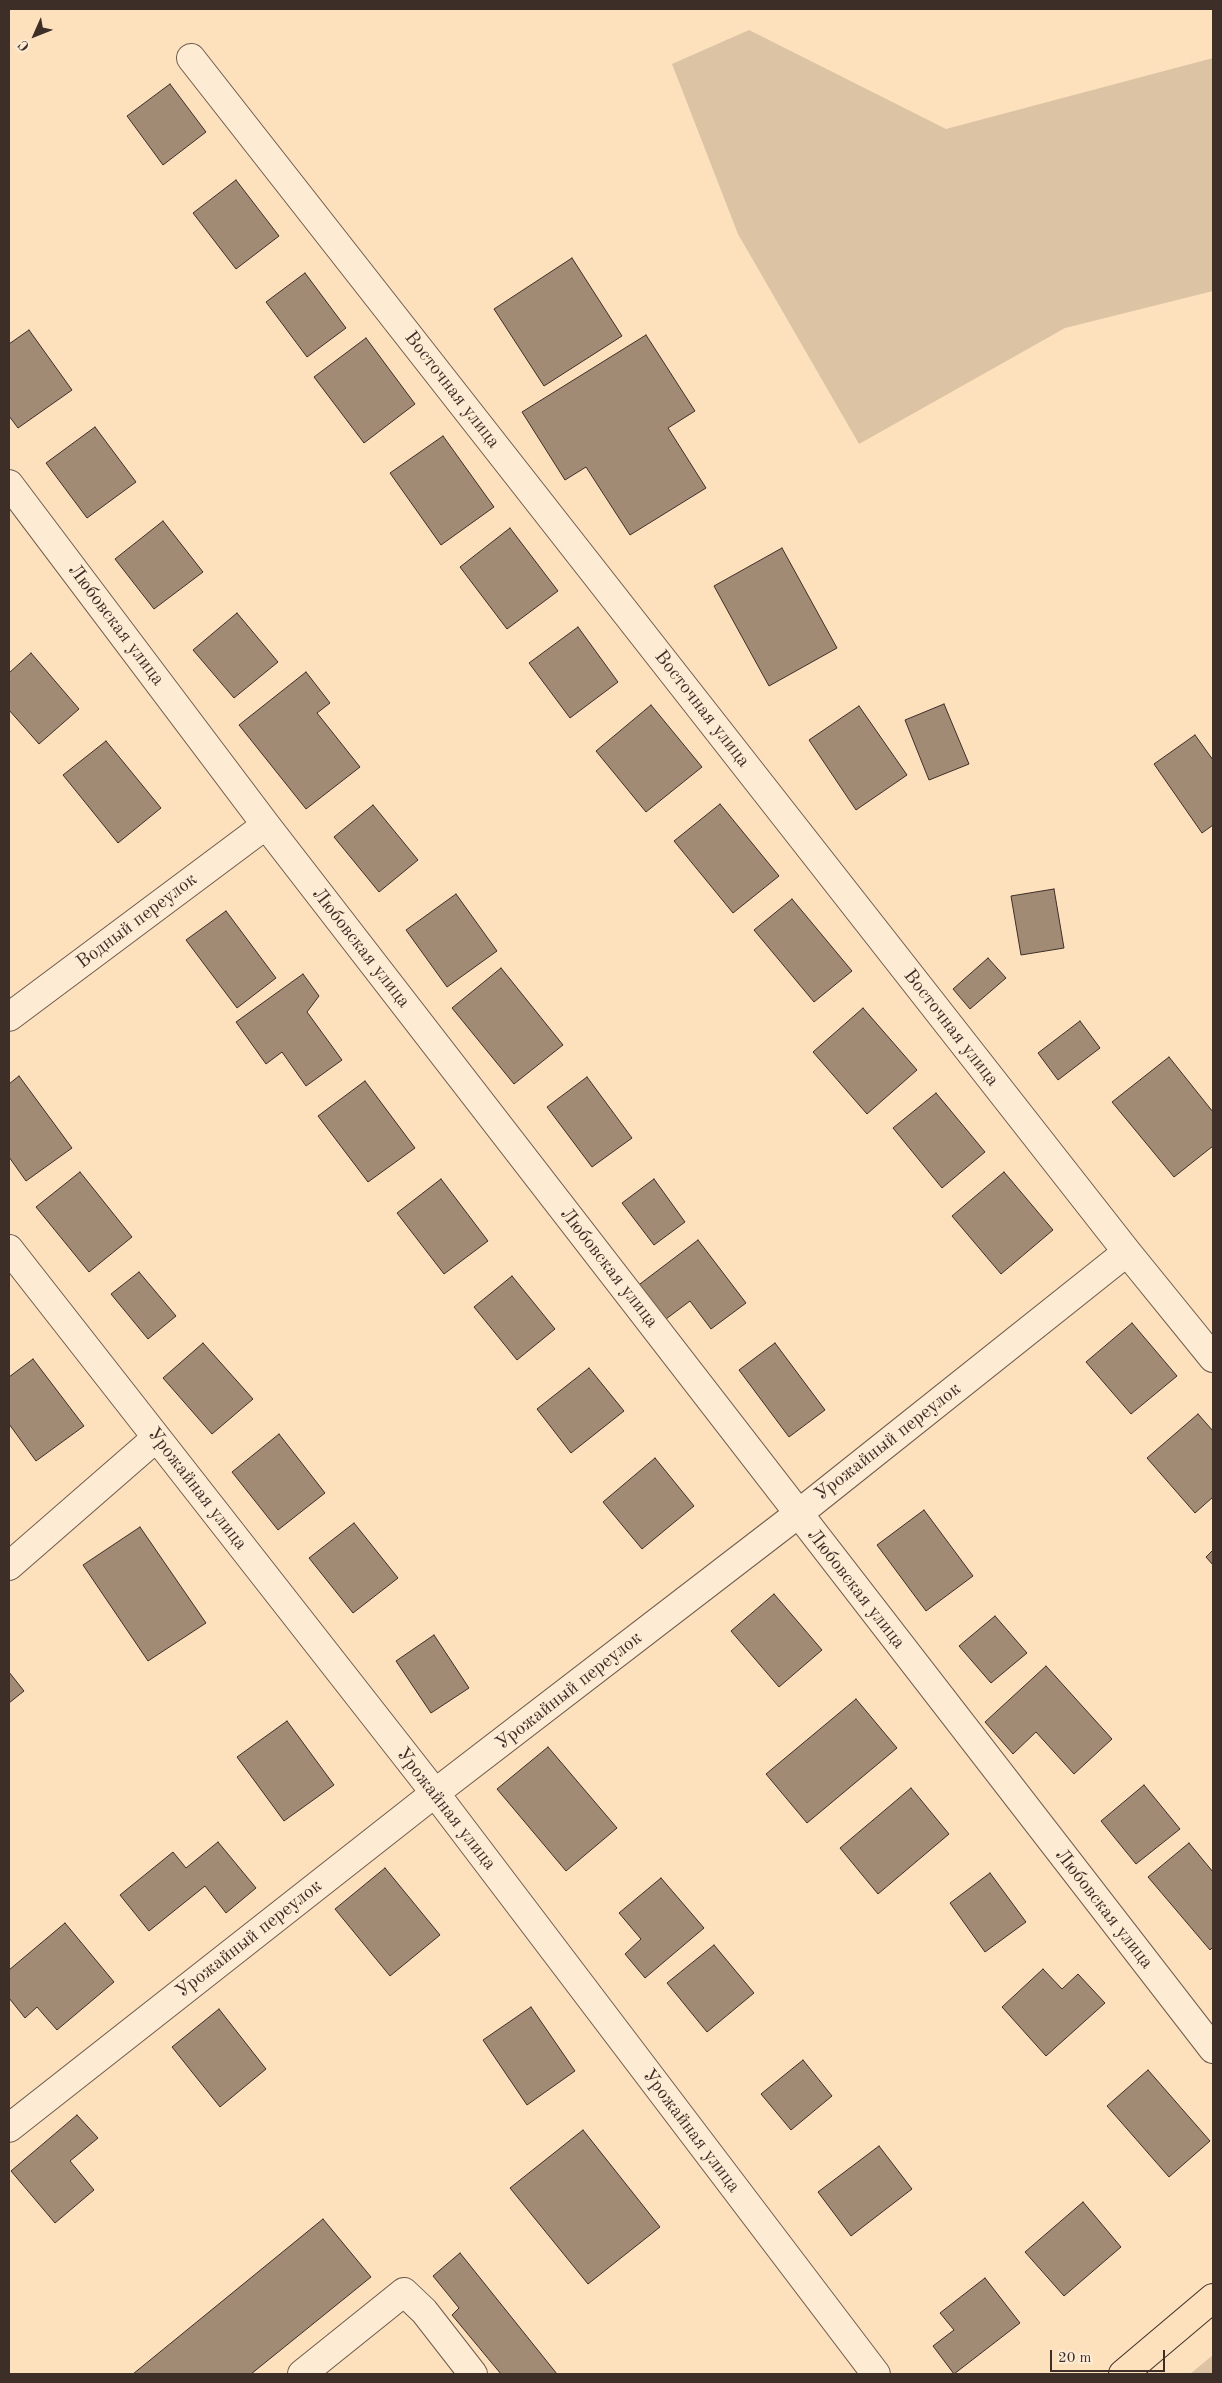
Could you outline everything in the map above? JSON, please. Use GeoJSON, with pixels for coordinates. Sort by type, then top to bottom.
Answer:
{"type":"FeatureCollection","features":[{"type":"Feature","properties":{"kind":"main road"},"geometry":{"type":"LineString","coordinates":[[1123,2374],[1213,2298]]}},
{"type":"Feature","properties":{"kind":"street","name":"Восточная улица"},"geometry":{"type":"LineString","coordinates":[[191,58],[1127,1252],[1213,1358]]}},
{"type":"Feature","properties":{"kind":"street","name":"Любовская улица"},"geometry":{"type":"LineString","coordinates":[[9,484],[266,824],[1213,2049]]}},
{"type":"Feature","properties":{"kind":"street","name":"Водный переулок"},"geometry":{"type":"LineString","coordinates":[[9,1017],[266,824]]}},
{"type":"Feature","properties":{"kind":"street","name":"Урожайная улица"},"geometry":{"type":"LineString","coordinates":[[9,1249],[435,1793],[876,2374]]}},
{"type":"Feature","properties":{"kind":"street","name":"Урожайный переулок"},"geometry":{"type":"LineString","coordinates":[[9,2128],[435,1793],[798,1514],[1127,1252]]}},
{"type":"Feature","properties":{"kind":"street"},"geometry":{"type":"LineString","coordinates":[[9,1566],[156,1438]]}},
{"type":"Feature","properties":{"kind":"street"},"geometry":{"type":"LineString","coordinates":[[302,2374],[404,2292],[424,2311],[473,2374]]}},
{"type":"Feature","properties":{"kind":"shaded area"},"geometry":{"type":"Polygon","coordinates":[[[749,30],[946,129],[1213,58],[1213,291],[1065,328],[859,444],[738,234],[672,64],[749,30]]]}},
{"type":"Feature","properties":{"kind":"shaded area"},"geometry":{"type":"Polygon","coordinates":[[[1213,2355],[1213,2374],[1190,2374],[1213,2355]]]}},
{"type":"Feature","properties":{"kind":"building"},"geometry":{"type":"Polygon","coordinates":[[[170,84],[206,132],[163,165],[127,116],[170,84]]]}},
{"type":"Feature","properties":{"kind":"building"},"geometry":{"type":"Polygon","coordinates":[[[236,180],[279,236],[236,269],[193,213],[236,180]]]}},
{"type":"Feature","properties":{"kind":"building"},"geometry":{"type":"Polygon","coordinates":[[[572,258],[622,336],[544,386],[494,309],[572,258]]]}},
{"type":"Feature","properties":{"kind":"building"},"geometry":{"type":"Polygon","coordinates":[[[305,273],[346,328],[307,357],[266,302],[305,273]]]}},
{"type":"Feature","properties":{"kind":"building"},"geometry":{"type":"Polygon","coordinates":[[[29,330],[72,390],[18,428],[9,416],[9,344],[29,330]]]}},
{"type":"Feature","properties":{"kind":"building"},"geometry":{"type":"Polygon","coordinates":[[[646,335],[695,411],[668,428],[706,488],[630,535],[586,467],[565,480],[522,412],[646,335]]]}},
{"type":"Feature","properties":{"kind":"building"},"geometry":{"type":"Polygon","coordinates":[[[366,338],[415,404],[364,443],[314,377],[366,338]]]}},
{"type":"Feature","properties":{"kind":"building"},"geometry":{"type":"Polygon","coordinates":[[[95,427],[136,482],[87,518],[46,463],[95,427]]]}},
{"type":"Feature","properties":{"kind":"building"},"geometry":{"type":"Polygon","coordinates":[[[443,436],[494,507],[441,545],[390,473],[443,436]]]}},
{"type":"Feature","properties":{"kind":"building"},"geometry":{"type":"Polygon","coordinates":[[[163,521],[203,572],[154,609],[115,559],[163,521]]]}},
{"type":"Feature","properties":{"kind":"building"},"geometry":{"type":"Polygon","coordinates":[[[510,528],[558,591],[507,629],[460,567],[510,528]]]}},
{"type":"Feature","properties":{"kind":"building"},"geometry":{"type":"Polygon","coordinates":[[[782,548],[837,648],[769,686],[714,586],[782,548]]]}},
{"type":"Feature","properties":{"kind":"building"},"geometry":{"type":"Polygon","coordinates":[[[237,613],[278,662],[234,698],[193,650],[237,613]]]}},
{"type":"Feature","properties":{"kind":"building"},"geometry":{"type":"Polygon","coordinates":[[[578,627],[618,682],[570,718],[529,663],[578,627]]]}},
{"type":"Feature","properties":{"kind":"building"},"geometry":{"type":"Polygon","coordinates":[[[31,653],[79,709],[39,744],[9,710],[9,673],[31,653]]]}},
{"type":"Feature","properties":{"kind":"building"},"geometry":{"type":"Polygon","coordinates":[[[306,672],[330,703],[317,713],[360,767],[306,809],[239,725],[306,672]]]}},
{"type":"Feature","properties":{"kind":"building"},"geometry":{"type":"Polygon","coordinates":[[[944,704],[969,764],[929,780],[905,720],[944,704]]]}},
{"type":"Feature","properties":{"kind":"building"},"geometry":{"type":"Polygon","coordinates":[[[651,705],[702,767],[646,812],[596,751],[651,705]]]}},
{"type":"Feature","properties":{"kind":"building"},"geometry":{"type":"Polygon","coordinates":[[[859,706],[907,775],[856,810],[809,740],[859,706]]]}},
{"type":"Feature","properties":{"kind":"building"},"geometry":{"type":"Polygon","coordinates":[[[1195,735],[1213,760],[1213,825],[1202,833],[1154,764],[1195,735]]]}},
{"type":"Feature","properties":{"kind":"building"},"geometry":{"type":"Polygon","coordinates":[[[106,741],[161,808],[118,843],[63,775],[106,741]]]}},
{"type":"Feature","properties":{"kind":"building"},"geometry":{"type":"Polygon","coordinates":[[[720,804],[779,876],[733,913],[674,841],[720,804]]]}},
{"type":"Feature","properties":{"kind":"building"},"geometry":{"type":"Polygon","coordinates":[[[373,805],[418,860],[379,892],[334,837],[373,805]]]}},
{"type":"Feature","properties":{"kind":"building"},"geometry":{"type":"Polygon","coordinates":[[[1054,889],[1064,948],[1021,955],[1011,896],[1054,889]]]}},
{"type":"Feature","properties":{"kind":"building"},"geometry":{"type":"Polygon","coordinates":[[[456,894],[497,951],[447,987],[406,930],[456,894]]]}},
{"type":"Feature","properties":{"kind":"building"},"geometry":{"type":"Polygon","coordinates":[[[792,899],[852,971],[814,1002],[754,930],[792,899]]]}},
{"type":"Feature","properties":{"kind":"building"},"geometry":{"type":"Polygon","coordinates":[[[226,911],[276,978],[237,1008],[186,940],[226,911]]]}},
{"type":"Feature","properties":{"kind":"building"},"geometry":{"type":"Polygon","coordinates":[[[988,958],[1006,978],[970,1009],[953,989],[988,958]]]}},
{"type":"Feature","properties":{"kind":"building"},"geometry":{"type":"Polygon","coordinates":[[[501,968],[563,1045],[514,1084],[452,1008],[501,968]]]}},
{"type":"Feature","properties":{"kind":"building"},"geometry":{"type":"Polygon","coordinates":[[[303,974],[319,996],[307,1012],[342,1060],[306,1086],[282,1052],[266,1064],[236,1022],[303,974]]]}},
{"type":"Feature","properties":{"kind":"building"},"geometry":{"type":"Polygon","coordinates":[[[863,1008],[917,1070],[867,1114],[813,1052],[863,1008]]]}},
{"type":"Feature","properties":{"kind":"building"},"geometry":{"type":"Polygon","coordinates":[[[1080,1021],[1100,1048],[1058,1080],[1038,1053],[1080,1021]]]}},
{"type":"Feature","properties":{"kind":"building"},"geometry":{"type":"Polygon","coordinates":[[[1169,1057],[1213,1112],[1213,1146],[1174,1177],[1112,1102],[1169,1057]]]}},
{"type":"Feature","properties":{"kind":"building"},"geometry":{"type":"Polygon","coordinates":[[[19,1076],[72,1148],[26,1181],[9,1157],[9,1084],[19,1076]]]}},
{"type":"Feature","properties":{"kind":"building"},"geometry":{"type":"Polygon","coordinates":[[[587,1077],[632,1138],[592,1167],[547,1107],[587,1077]]]}},
{"type":"Feature","properties":{"kind":"building"},"geometry":{"type":"Polygon","coordinates":[[[365,1081],[415,1148],[368,1182],[318,1116],[365,1081]]]}},
{"type":"Feature","properties":{"kind":"building"},"geometry":{"type":"Polygon","coordinates":[[[936,1093],[985,1152],[942,1188],[893,1128],[936,1093]]]}},
{"type":"Feature","properties":{"kind":"building"},"geometry":{"type":"Polygon","coordinates":[[[80,1172],[132,1237],[89,1272],[36,1207],[80,1172]]]}},
{"type":"Feature","properties":{"kind":"building"},"geometry":{"type":"Polygon","coordinates":[[[1004,1172],[1053,1230],[1001,1274],[952,1216],[1004,1172]]]}},
{"type":"Feature","properties":{"kind":"building"},"geometry":{"type":"Polygon","coordinates":[[[441,1179],[488,1241],[444,1274],[397,1213],[441,1179]]]}},
{"type":"Feature","properties":{"kind":"building"},"geometry":{"type":"Polygon","coordinates":[[[654,1179],[685,1222],[654,1245],[622,1203],[654,1179]]]}},
{"type":"Feature","properties":{"kind":"building"},"geometry":{"type":"Polygon","coordinates":[[[698,1240],[746,1303],[711,1329],[690,1301],[662,1322],[636,1287],[698,1240]]]}},
{"type":"Feature","properties":{"kind":"building"},"geometry":{"type":"Polygon","coordinates":[[[139,1272],[176,1316],[148,1339],[111,1294],[139,1272]]]}},
{"type":"Feature","properties":{"kind":"building"},"geometry":{"type":"Polygon","coordinates":[[[512,1276],[555,1329],[517,1360],[474,1307],[512,1276]]]}},
{"type":"Feature","properties":{"kind":"building"},"geometry":{"type":"Polygon","coordinates":[[[1132,1323],[1177,1376],[1131,1414],[1086,1362],[1132,1323]]]}},
{"type":"Feature","properties":{"kind":"building"},"geometry":{"type":"Polygon","coordinates":[[[203,1343],[253,1399],[212,1434],[163,1378],[203,1343]]]}},
{"type":"Feature","properties":{"kind":"building"},"geometry":{"type":"Polygon","coordinates":[[[775,1343],[825,1410],[789,1437],[739,1370],[775,1343]]]}},
{"type":"Feature","properties":{"kind":"building"},"geometry":{"type":"Polygon","coordinates":[[[33,1359],[84,1426],[36,1461],[9,1424],[9,1377],[33,1359]]]}},
{"type":"Feature","properties":{"kind":"building"},"geometry":{"type":"Polygon","coordinates":[[[589,1368],[624,1411],[571,1453],[537,1409],[589,1368]]]}},
{"type":"Feature","properties":{"kind":"building"},"geometry":{"type":"Polygon","coordinates":[[[1198,1414],[1213,1431],[1213,1497],[1195,1513],[1147,1458],[1198,1414]]]}},
{"type":"Feature","properties":{"kind":"building"},"geometry":{"type":"Polygon","coordinates":[[[279,1434],[325,1493],[278,1530],[232,1472],[279,1434]]]}},
{"type":"Feature","properties":{"kind":"building"},"geometry":{"type":"Polygon","coordinates":[[[655,1458],[694,1506],[642,1549],[603,1502],[655,1458]]]}},
{"type":"Feature","properties":{"kind":"building"},"geometry":{"type":"Polygon","coordinates":[[[924,1510],[973,1576],[926,1611],[877,1545],[924,1510]]]}},
{"type":"Feature","properties":{"kind":"building"},"geometry":{"type":"Polygon","coordinates":[[[354,1523],[398,1578],[353,1613],[309,1558],[354,1523]]]}},
{"type":"Feature","properties":{"kind":"building"},"geometry":{"type":"Polygon","coordinates":[[[140,1527],[206,1623],[148,1661],[83,1565],[140,1527]]]}},
{"type":"Feature","properties":{"kind":"building"},"geometry":{"type":"Polygon","coordinates":[[[1213,1550],[1213,1565],[1206,1557],[1213,1550]]]}},
{"type":"Feature","properties":{"kind":"building"},"geometry":{"type":"Polygon","coordinates":[[[774,1594],[822,1650],[779,1687],[731,1631],[774,1594]]]}},
{"type":"Feature","properties":{"kind":"building"},"geometry":{"type":"Polygon","coordinates":[[[995,1616],[1027,1653],[991,1683],[959,1646],[995,1616]]]}},
{"type":"Feature","properties":{"kind":"building"},"geometry":{"type":"Polygon","coordinates":[[[434,1635],[469,1688],[431,1713],[396,1661],[434,1635]]]}},
{"type":"Feature","properties":{"kind":"building"},"geometry":{"type":"Polygon","coordinates":[[[1046,1666],[1112,1739],[1074,1774],[1036,1732],[1013,1754],[985,1722],[1046,1666]]]}},
{"type":"Feature","properties":{"kind":"building"},"geometry":{"type":"Polygon","coordinates":[[[9,1672],[24,1691],[9,1703],[9,1672]]]}},
{"type":"Feature","properties":{"kind":"building"},"geometry":{"type":"Polygon","coordinates":[[[856,1699],[897,1748],[807,1823],[766,1774],[856,1699]]]}},
{"type":"Feature","properties":{"kind":"building"},"geometry":{"type":"Polygon","coordinates":[[[287,1721],[334,1785],[284,1821],[237,1757],[287,1721]]]}},
{"type":"Feature","properties":{"kind":"building"},"geometry":{"type":"Polygon","coordinates":[[[548,1747],[617,1828],[566,1871],[497,1789],[548,1747]]]}},
{"type":"Feature","properties":{"kind":"building"},"geometry":{"type":"Polygon","coordinates":[[[1144,1785],[1180,1829],[1136,1864],[1101,1821],[1144,1785]]]}},
{"type":"Feature","properties":{"kind":"building"},"geometry":{"type":"Polygon","coordinates":[[[911,1788],[949,1834],[878,1894],[840,1848],[911,1788]]]}},
{"type":"Feature","properties":{"kind":"building"},"geometry":{"type":"Polygon","coordinates":[[[218,1842],[256,1888],[226,1913],[205,1886],[149,1931],[120,1895],[173,1852],[186,1868],[218,1842]]]}},
{"type":"Feature","properties":{"kind":"building"},"geometry":{"type":"Polygon","coordinates":[[[1189,1843],[1213,1872],[1213,1947],[1210,1950],[1148,1877],[1189,1843]]]}},
{"type":"Feature","properties":{"kind":"building"},"geometry":{"type":"Polygon","coordinates":[[[385,1868],[440,1935],[390,1976],[335,1909],[385,1868]]]}},
{"type":"Feature","properties":{"kind":"building"},"geometry":{"type":"Polygon","coordinates":[[[990,1873],[1026,1922],[985,1952],[950,1903],[990,1873]]]}},
{"type":"Feature","properties":{"kind":"building"},"geometry":{"type":"Polygon","coordinates":[[[661,1878],[704,1928],[645,1978],[625,1954],[641,1939],[619,1913],[661,1878]]]}},
{"type":"Feature","properties":{"kind":"building"},"geometry":{"type":"Polygon","coordinates":[[[65,1923],[114,1982],[57,2030],[37,2007],[25,2018],[9,1998],[9,1970],[65,1923]]]}},
{"type":"Feature","properties":{"kind":"building"},"geometry":{"type":"Polygon","coordinates":[[[714,1945],[754,1993],[707,2032],[667,1983],[714,1945]]]}},
{"type":"Feature","properties":{"kind":"building"},"geometry":{"type":"Polygon","coordinates":[[[1043,1969],[1062,1989],[1078,1974],[1105,2003],[1046,2056],[1002,2007],[1043,1969]]]}},
{"type":"Feature","properties":{"kind":"building"},"geometry":{"type":"Polygon","coordinates":[[[531,2007],[575,2071],[527,2105],[483,2040],[531,2007]]]}},
{"type":"Feature","properties":{"kind":"building"},"geometry":{"type":"Polygon","coordinates":[[[219,2009],[266,2069],[220,2107],[172,2047],[219,2009]]]}},
{"type":"Feature","properties":{"kind":"building"},"geometry":{"type":"Polygon","coordinates":[[[803,2060],[832,2096],[791,2130],[761,2094],[803,2060]]]}},
{"type":"Feature","properties":{"kind":"building"},"geometry":{"type":"Polygon","coordinates":[[[1148,2070],[1210,2141],[1169,2177],[1107,2106],[1148,2070]]]}},
{"type":"Feature","properties":{"kind":"building"},"geometry":{"type":"Polygon","coordinates":[[[77,2115],[98,2138],[70,2161],[94,2190],[55,2223],[11,2171],[77,2115]]]}},
{"type":"Feature","properties":{"kind":"building"},"geometry":{"type":"Polygon","coordinates":[[[583,2130],[660,2227],[588,2284],[510,2188],[583,2130]]]}},
{"type":"Feature","properties":{"kind":"building"},"geometry":{"type":"Polygon","coordinates":[[[879,2146],[912,2189],[851,2236],[818,2192],[879,2146]]]}},
{"type":"Feature","properties":{"kind":"building"},"geometry":{"type":"Polygon","coordinates":[[[1083,2202],[1121,2247],[1064,2296],[1025,2252],[1083,2202]]]}},
{"type":"Feature","properties":{"kind":"building"},"geometry":{"type":"Polygon","coordinates":[[[323,2219],[371,2277],[251,2374],[133,2374],[323,2219]]]}},
{"type":"Feature","properties":{"kind":"building"},"geometry":{"type":"Polygon","coordinates":[[[460,2253],[557,2374],[501,2374],[452,2315],[459,2308],[433,2276],[460,2253]]]}},
{"type":"Feature","properties":{"kind":"building"},"geometry":{"type":"Polygon","coordinates":[[[985,2278],[1020,2323],[954,2374],[933,2346],[954,2330],[940,2313],[985,2278]]]}}]}
